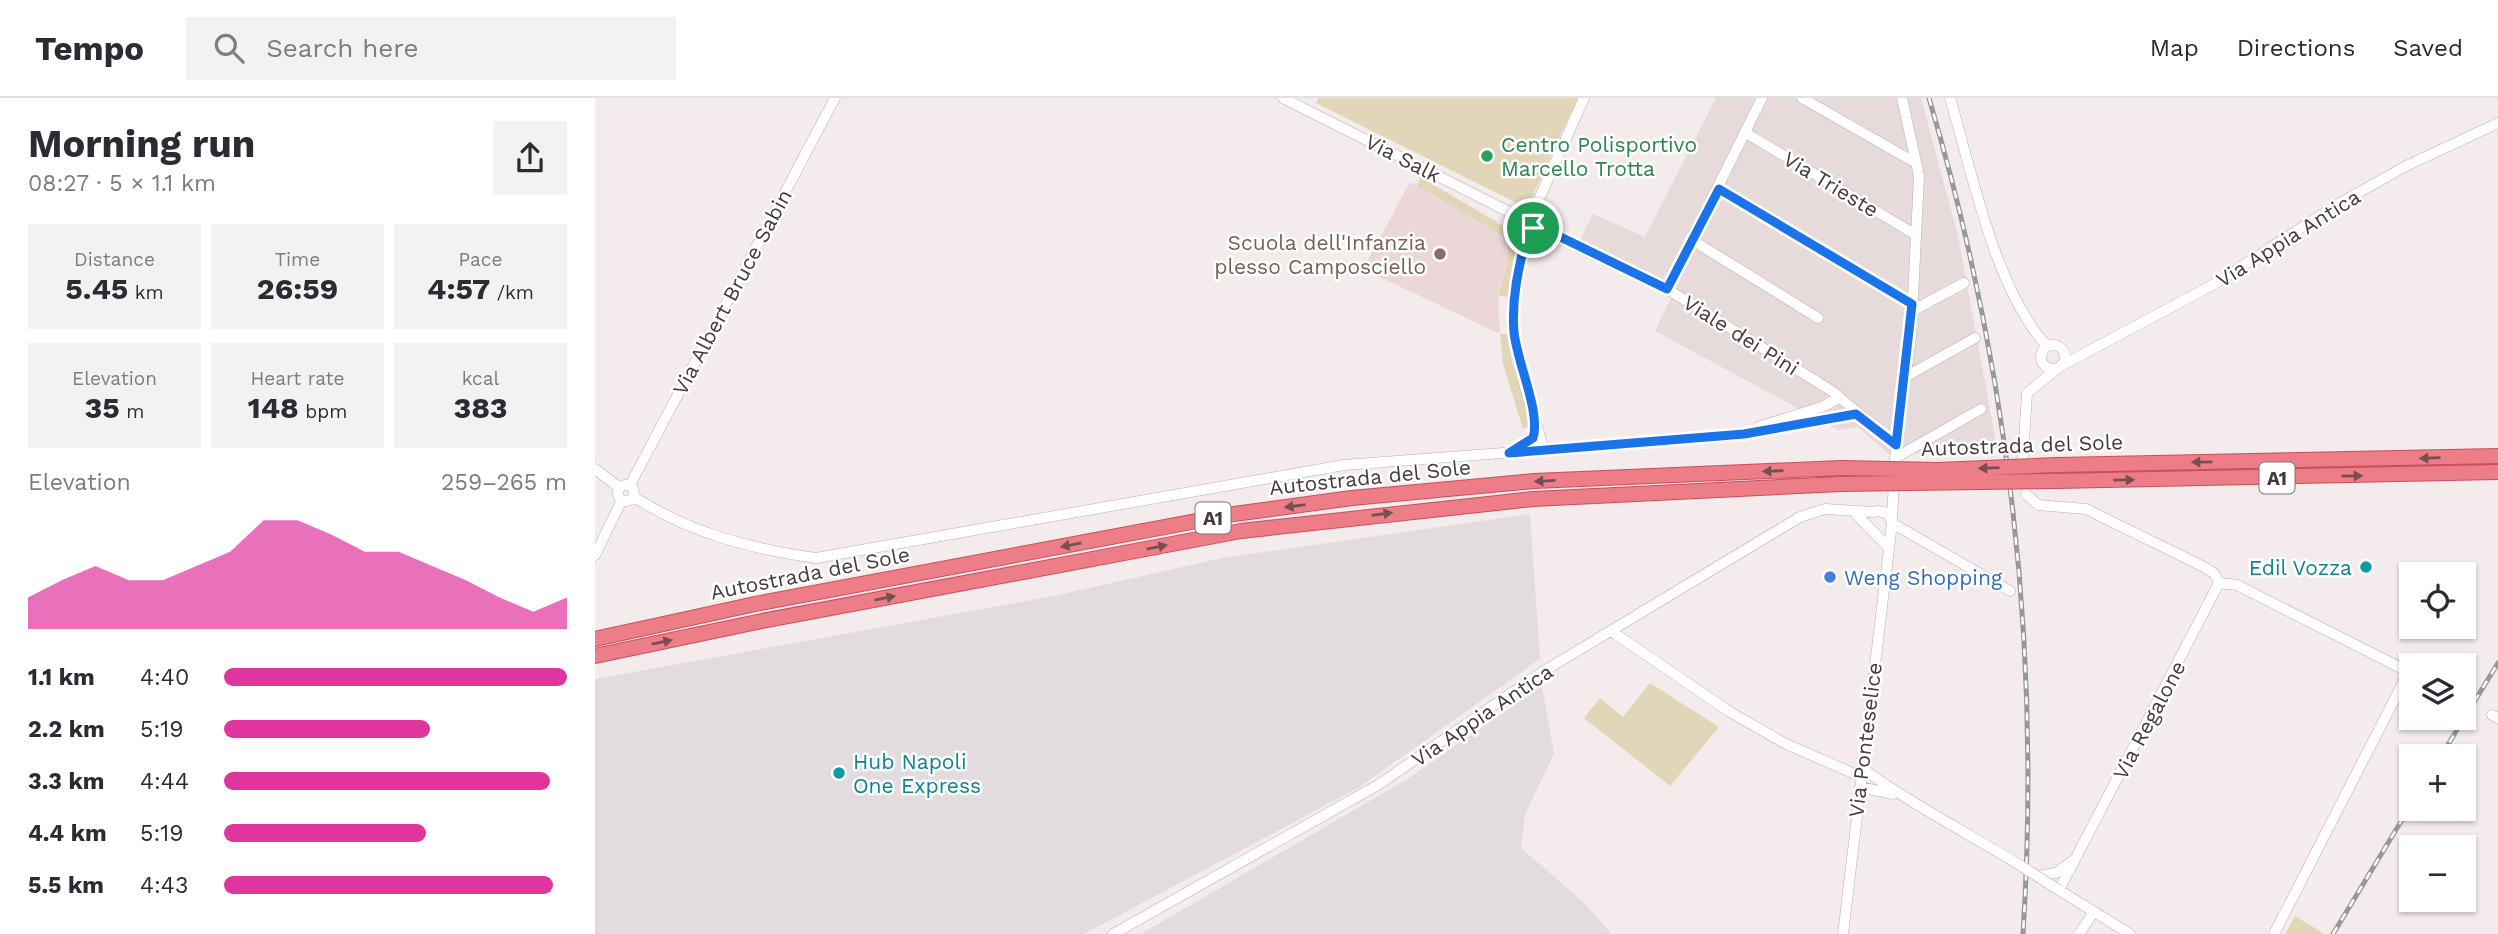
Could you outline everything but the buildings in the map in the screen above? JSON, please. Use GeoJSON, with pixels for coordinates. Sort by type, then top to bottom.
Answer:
{"type":"FeatureCollection","features":[{"type":"Feature","properties":{"kind":"highway","name":"Autostrada del Sole"},"geometry":{"type":"LineString","coordinates":[[595,639],[755,604],[1234,514],[1352,498],[1534,481],[1841,468],[1938,470],[2498,456]]}},
{"type":"Feature","properties":{"kind":"highway","name":"Autostrada del Sole"},"geometry":{"type":"LineString","coordinates":[[595,656],[1241,531],[1533,499],[1840,484],[2498,472]]}},
{"type":"Feature","properties":{"kind":"street","name":"Via Albert Bruce Sabin"},"geometry":{"type":"LineString","coordinates":[[625,486],[835,98]]}},
{"type":"Feature","properties":{"kind":"street","name":"Via Salk"},"geometry":{"type":"LineString","coordinates":[[1283,98],[1530,222]]}},
{"type":"Feature","properties":{"kind":"street"},"geometry":{"type":"LineString","coordinates":[[1544,450],[1517,358],[1514,292],[1530,222],[1584,98]]}},
{"type":"Feature","properties":{"kind":"street"},"geometry":{"type":"LineString","coordinates":[[1667,289],[1762,98]]}},
{"type":"Feature","properties":{"kind":"street"},"geometry":{"type":"LineString","coordinates":[[1802,98],[1916,163]]}},
{"type":"Feature","properties":{"kind":"street","name":"Via Ponteselice"},"geometry":{"type":"LineString","coordinates":[[1843,934],[1860,787],[1858,771],[1892,523],[1896,445],[1912,307],[1919,176],[1902,98]]}},
{"type":"Feature","properties":{"kind":"street"},"geometry":{"type":"LineString","coordinates":[[1950,98],[1999,260],[2024,316],[2047,346]]}},
{"type":"Feature","properties":{"kind":"street","name":"Via Appia Antica"},"geometry":{"type":"LineString","coordinates":[[2038,382],[2059,367],[2216,283],[2337,204],[2406,166],[2498,124]]}},
{"type":"Feature","properties":{"kind":"street","name":"Via Trieste"},"geometry":{"type":"LineString","coordinates":[[1745,133],[1916,235]]}},
{"type":"Feature","properties":{"kind":"street"},"geometry":{"type":"LineString","coordinates":[[1719,189],[1912,307],[1963,283]]}},
{"type":"Feature","properties":{"kind":"street","name":"Viale dei Pini"},"geometry":{"type":"LineString","coordinates":[[1530,222],[1667,289],[1839,398],[1896,445]]}},
{"type":"Feature","properties":{"kind":"street"},"geometry":{"type":"LineString","coordinates":[[1692,240],[1818,317]]}},
{"type":"Feature","properties":{"kind":"street"},"geometry":{"type":"LineString","coordinates":[[1905,377],[1975,338]]}},
{"type":"Feature","properties":{"kind":"street"},"geometry":{"type":"LineString","coordinates":[[2023,457],[2025,399],[2042,374],[2042,352],[2047,346],[2055,345],[2080,356]]}},
{"type":"Feature","properties":{"kind":"street"},"geometry":{"type":"LineString","coordinates":[[2042,361],[2048,368],[2059,367],[2065,360],[2062,348]]}},
{"type":"Feature","properties":{"kind":"street"},"geometry":{"type":"LineString","coordinates":[[1744,434],[1839,398]]}},
{"type":"Feature","properties":{"kind":"street"},"geometry":{"type":"LineString","coordinates":[[1895,458],[1981,408]]}},
{"type":"Feature","properties":{"kind":"street"},"geometry":{"type":"LineString","coordinates":[[595,469],[625,486],[634,497],[662,515],[701,532],[769,552],[817,558],[1343,465],[1744,434],[1856,414]]}},
{"type":"Feature","properties":{"kind":"street"},"geometry":{"type":"LineString","coordinates":[[1509,453],[1533,438],[1537,425]]}},
{"type":"Feature","properties":{"kind":"street"},"geometry":{"type":"LineString","coordinates":[[625,486],[618,496],[622,500],[634,497]]}},
{"type":"Feature","properties":{"kind":"street"},"geometry":{"type":"LineString","coordinates":[[2026,494],[2038,505],[2086,509],[2202,566],[2214,573],[2219,583],[2238,585],[2399,666]]}},
{"type":"Feature","properties":{"kind":"street"},"geometry":{"type":"LineString","coordinates":[[1873,529],[1876,512],[1892,498]]}},
{"type":"Feature","properties":{"kind":"street"},"geometry":{"type":"LineString","coordinates":[[595,555],[622,500]]}},
{"type":"Feature","properties":{"kind":"street","name":"Via Appia Antica"},"geometry":{"type":"LineString","coordinates":[[1113,934],[1378,785],[1539,674],[1800,517],[1825,509],[1876,512]]}},
{"type":"Feature","properties":{"kind":"street"},"geometry":{"type":"LineString","coordinates":[[1853,512],[1873,529],[1888,547]]}},
{"type":"Feature","properties":{"kind":"street"},"geometry":{"type":"LineString","coordinates":[[1876,512],[1888,513],[1892,523],[2010,591]]}},
{"type":"Feature","properties":{"kind":"street"},"geometry":{"type":"LineString","coordinates":[[1873,529],[1882,533],[1892,523]]}},
{"type":"Feature","properties":{"kind":"street","name":"Via Regalone"},"geometry":{"type":"LineString","coordinates":[[2059,890],[2219,583]]}},
{"type":"Feature","properties":{"kind":"street"},"geometry":{"type":"LineString","coordinates":[[1611,631],[1730,712],[1786,744],[1858,771],[1951,822],[2130,934]]}},
{"type":"Feature","properties":{"kind":"street"},"geometry":{"type":"LineString","coordinates":[[2274,934],[2399,693]]}},
{"type":"Feature","properties":{"kind":"street"},"geometry":{"type":"LineString","coordinates":[[1860,787],[1900,796]]}},
{"type":"Feature","properties":{"kind":"street","name":"Via Regalone"},"geometry":{"type":"LineString","coordinates":[[2037,876],[2056,873],[2076,856]]}},
{"type":"Feature","properties":{"kind":"street"},"geometry":{"type":"LineString","coordinates":[[2079,934],[2094,912]]}},
{"type":"Feature","properties":{"kind":"shaded area","name":"Centro Polisportivo Marcello Trotta"},"geometry":{"type":"Polygon","coordinates":[[[1319,98],[1578,98],[1527,208],[1316,103],[1319,98]]]}},
{"type":"Feature","properties":{"kind":"shaded area"},"geometry":{"type":"Polygon","coordinates":[[[1716,98],[1921,98],[1958,236],[1997,448],[1890,455],[1858,427],[1838,430],[1655,331],[1671,298],[1574,252],[1593,214],[1645,237],[1716,98]]]}},
{"type":"Feature","properties":{"kind":"shaded area"},"geometry":{"type":"Polygon","coordinates":[[[1421,177],[1515,233],[1519,251],[1508,297],[1498,295],[1508,260],[1508,239],[1417,186],[1421,177]]]}},
{"type":"Feature","properties":{"kind":"shaded area","name":"Scuola dell'Infanzia plesso Camposciello"},"geometry":{"type":"Polygon","coordinates":[[[1410,182],[1508,239],[1508,260],[1498,292],[1500,334],[1363,269],[1410,182]]]}},
{"type":"Feature","properties":{"kind":"shaded area"},"geometry":{"type":"Polygon","coordinates":[[[1500,334],[1509,334],[1512,363],[1532,425],[1523,429],[1503,364],[1500,334]]]}},
{"type":"Feature","properties":{"kind":"shaded area"},"geometry":{"type":"Polygon","coordinates":[[[1530,514],[1540,659],[1358,788],[1084,934],[595,934],[595,679],[1054,596],[1222,558],[1530,514]]]}},
{"type":"Feature","properties":{"kind":"shaded area"},"geometry":{"type":"Polygon","coordinates":[[[1650,683],[1719,727],[1670,786],[1584,718],[1600,698],[1623,717],[1650,683]]]}},
{"type":"Feature","properties":{"kind":"shaded area"},"geometry":{"type":"Polygon","coordinates":[[[1542,686],[1554,754],[1525,814],[1521,848],[1584,903],[1612,934],[1141,934],[1409,778],[1542,686]]]}},
{"type":"Feature","properties":{"kind":"shaded area"},"geometry":{"type":"Polygon","coordinates":[[[2295,916],[2323,933],[2285,934],[2295,916]]]}},
{"type":"Feature","properties":{"kind":"railway"},"geometry":{"type":"LineString","coordinates":[[1929,98],[1957,200],[1980,303],[1999,407],[2013,512],[2027,722],[2023,934]]}},
{"type":"Feature","properties":{"kind":"railway"},"geometry":{"type":"LineString","coordinates":[[2448,744],[2498,663]]}},
{"type":"Feature","properties":{"kind":"railway"},"geometry":{"type":"LineString","coordinates":[[2333,934],[2401,821]]}},
{"type":"Feature","properties":{"kind":"place","name":"Centro Polisportivo Marcello Trotta"},"geometry":{"type":"Point","coordinates":[1487,156]}},
{"type":"Feature","properties":{"kind":"place","name":"Scuola dell'Infanzia plesso Camposciello"},"geometry":{"type":"Point","coordinates":[1440,254]}},
{"type":"Feature","properties":{"kind":"place","name":"Edil Vozza"},"geometry":{"type":"Point","coordinates":[2366,567]}},
{"type":"Feature","properties":{"kind":"place","name":"Weng Shopping"},"geometry":{"type":"Point","coordinates":[1830,577]}},
{"type":"Feature","properties":{"kind":"place","name":"Hub Napoli One Express"},"geometry":{"type":"Point","coordinates":[839,773]}},
{"type":"Feature","properties":{"kind":"route"},"geometry":{"type":"LineString","coordinates":[[1719,189],[1912,304],[1911,337],[1896,445],[1856,414],[1744,434],[1509,453],[1533,438],[1537,425],[1517,358],[1513,304],[1528,229],[1533,228],[1536,225],[1667,289],[1719,189]]}}]}
